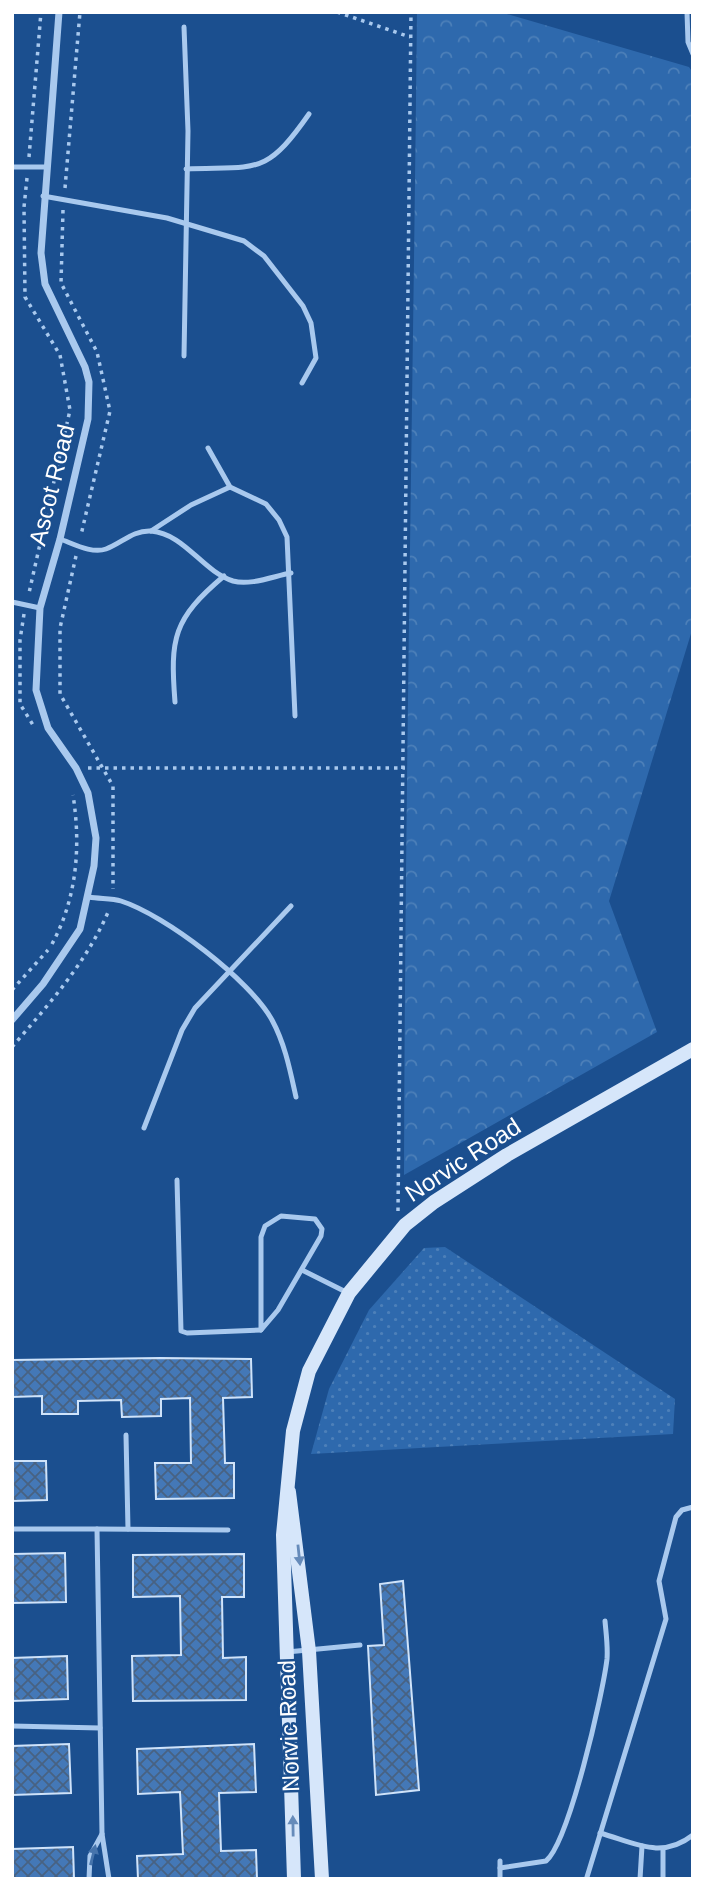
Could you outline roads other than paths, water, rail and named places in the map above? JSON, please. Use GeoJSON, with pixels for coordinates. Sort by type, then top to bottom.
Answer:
{"type":"FeatureCollection","features":[{"type":"Feature","properties":{"kind":"street","name":"Ascot Road"},"geometry":{"type":"LineString","coordinates":[[12,1020],[43,984],[80,929],[89,897],[96,838],[88,793],[76,768],[48,728],[40,708],[36,678],[40,608],[60,539],[88,419],[89,382],[85,367],[46,284],[41,253],[43,196],[59,12]]}},
{"type":"Feature","properties":{"kind":"street","name":"Norvic Road"},"geometry":{"type":"LineString","coordinates":[[294,1879],[283,1535],[293,1432],[309,1371],[349,1293],[398,1234],[434,1202],[508,1155],[693,1049]]}},
{"type":"Feature","properties":{"kind":"street","name":"Norvic Road"},"geometry":{"type":"LineString","coordinates":[[288,1488],[297,1533],[309,1651],[322,1879]]}},
{"type":"Feature","properties":{"kind":"lane"},"geometry":{"type":"LineString","coordinates":[[687,12],[688,42],[693,54]]}},
{"type":"Feature","properties":{"kind":"lane"},"geometry":{"type":"LineString","coordinates":[[184,27],[188,131],[184,356]]}},
{"type":"Feature","properties":{"kind":"lane"},"geometry":{"type":"LineString","coordinates":[[186,169],[254,167],[268,162],[282,152],[309,114]]}},
{"type":"Feature","properties":{"kind":"lane"},"geometry":{"type":"LineString","coordinates":[[12,167],[46,167]]}},
{"type":"Feature","properties":{"kind":"lane"},"geometry":{"type":"LineString","coordinates":[[43,196],[167,218],[244,241],[264,256],[303,306],[311,323],[316,358],[302,383]]}},
{"type":"Feature","properties":{"kind":"lane"},"geometry":{"type":"LineString","coordinates":[[208,448],[230,487],[266,505],[279,520],[287,537],[291,573],[295,716]]}},
{"type":"Feature","properties":{"kind":"lane"},"geometry":{"type":"LineString","coordinates":[[151,531],[191,505],[230,487]]}},
{"type":"Feature","properties":{"kind":"lane"},"geometry":{"type":"LineString","coordinates":[[60,539],[85,549],[104,550],[133,533],[151,531],[170,537],[190,549],[233,581],[248,582],[291,573]]}},
{"type":"Feature","properties":{"kind":"lane"},"geometry":{"type":"LineString","coordinates":[[175,702],[172,654],[174,636],[200,596],[224,576]]}},
{"type":"Feature","properties":{"kind":"lane"},"geometry":{"type":"LineString","coordinates":[[12,602],[40,608]]}},
{"type":"Feature","properties":{"kind":"lane"},"geometry":{"type":"LineString","coordinates":[[89,897],[121,901],[165,925],[201,947],[251,993],[272,1021],[283,1045],[296,1097]]}},
{"type":"Feature","properties":{"kind":"lane"},"geometry":{"type":"LineString","coordinates":[[144,1128],[182,1030],[195,1008],[291,906]]}},
{"type":"Feature","properties":{"kind":"lane"},"geometry":{"type":"LineString","coordinates":[[177,1180],[181,1331],[261,1330],[278,1310],[322,1229],[315,1219],[281,1216],[265,1226],[261,1237],[261,1330]]}},
{"type":"Feature","properties":{"kind":"lane"},"geometry":{"type":"LineString","coordinates":[[302,1270],[349,1293]]}},
{"type":"Feature","properties":{"kind":"lane"},"geometry":{"type":"LineString","coordinates":[[126,1435],[128,1530]]}},
{"type":"Feature","properties":{"kind":"lane"},"geometry":{"type":"LineString","coordinates":[[587,1877],[664,1630],[666,1610],[659,1581],[676,1517],[682,1510],[693,1507]]}},
{"type":"Feature","properties":{"kind":"lane"},"geometry":{"type":"LineString","coordinates":[[12,1529],[228,1530]]}},
{"type":"Feature","properties":{"kind":"lane"},"geometry":{"type":"LineString","coordinates":[[97,1529],[102,1834],[108,1858],[108,1879]]}},
{"type":"Feature","properties":{"kind":"lane"},"geometry":{"type":"LineString","coordinates":[[500,1868],[546,1861],[559,1840],[600,1702],[607,1656],[605,1620]]}},
{"type":"Feature","properties":{"kind":"lane"},"geometry":{"type":"LineString","coordinates":[[285,1653],[360,1645]]}},
{"type":"Feature","properties":{"kind":"lane"},"geometry":{"type":"LineString","coordinates":[[12,1726],[100,1728]]}},
{"type":"Feature","properties":{"kind":"lane"},"geometry":{"type":"LineString","coordinates":[[600,1833],[663,1850],[678,1846],[693,1835]]}},
{"type":"Feature","properties":{"kind":"lane"},"geometry":{"type":"LineString","coordinates":[[89,1879],[90,1856],[102,1834]]}},
{"type":"Feature","properties":{"kind":"lane"},"geometry":{"type":"LineString","coordinates":[[640,1879],[642,1846]]}},
{"type":"Feature","properties":{"kind":"lane"},"geometry":{"type":"LineString","coordinates":[[663,1850],[663,1879]]}},
{"type":"Feature","properties":{"kind":"lane"},"geometry":{"type":"LineString","coordinates":[[500,1861],[500,1879]]}}]}
